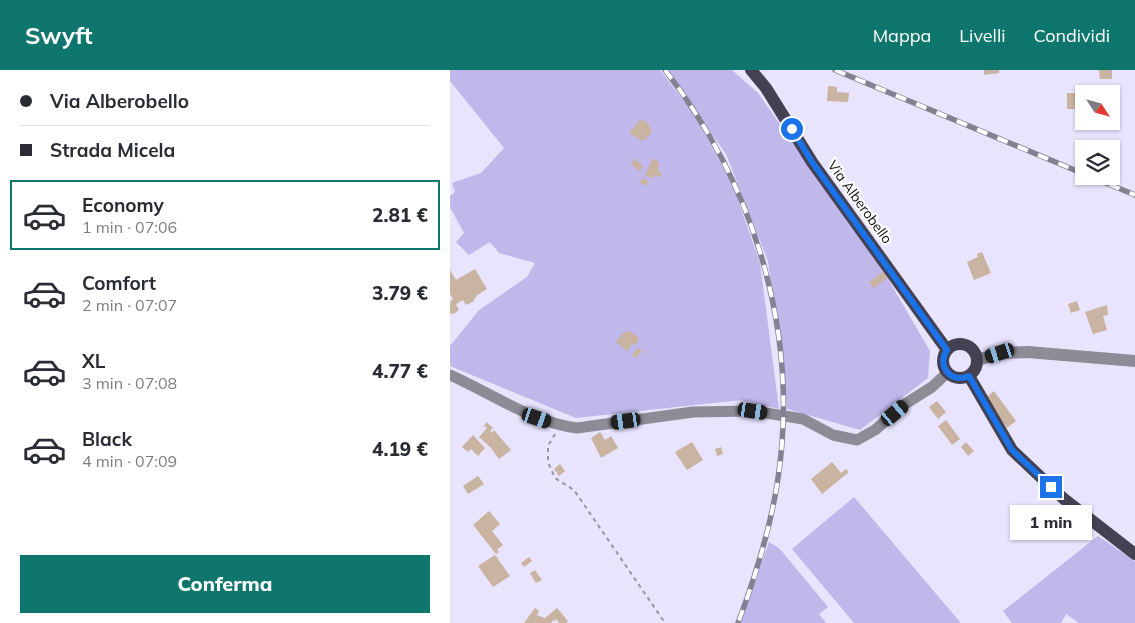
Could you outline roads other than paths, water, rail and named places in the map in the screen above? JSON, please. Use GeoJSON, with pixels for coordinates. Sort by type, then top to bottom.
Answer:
{"type":"FeatureCollection","features":[{"type":"Feature","properties":{"kind":"main road","name":"Via Alberobello"},"geometry":{"type":"LineString","coordinates":[[751,70],[766,88],[812,162],[947,350]]}},
{"type":"Feature","properties":{"kind":"main road"},"geometry":{"type":"LineString","coordinates":[[958,344],[964,344],[974,350],[978,360],[976,369],[969,376],[960,379],[947,373],[943,364],[947,350],[958,344]]}},
{"type":"Feature","properties":{"kind":"main road"},"geometry":{"type":"LineString","coordinates":[[969,376],[1012,450],[1064,500],[1135,554]]}},
{"type":"Feature","properties":{"kind":"street"},"geometry":{"type":"LineString","coordinates":[[978,360],[1000,353],[1028,352],[1135,361]]}},
{"type":"Feature","properties":{"kind":"street"},"geometry":{"type":"LineString","coordinates":[[450,375],[537,418],[560,426],[577,428],[693,412],[753,411],[803,419],[832,435],[857,440],[875,430],[905,404],[932,387],[947,373]]}},
{"type":"Feature","properties":{"kind":"railway"},"geometry":{"type":"LineString","coordinates":[[665,70],[697,115],[724,164],[747,214],[764,266],[776,320],[782,375],[783,430],[777,485],[761,555],[738,623]]}},
{"type":"Feature","properties":{"kind":"railway"},"geometry":{"type":"LineString","coordinates":[[835,70],[1075,170]]}},
{"type":"Feature","properties":{"kind":"railway"},"geometry":{"type":"LineString","coordinates":[[1111,185],[1135,195]]}}]}
